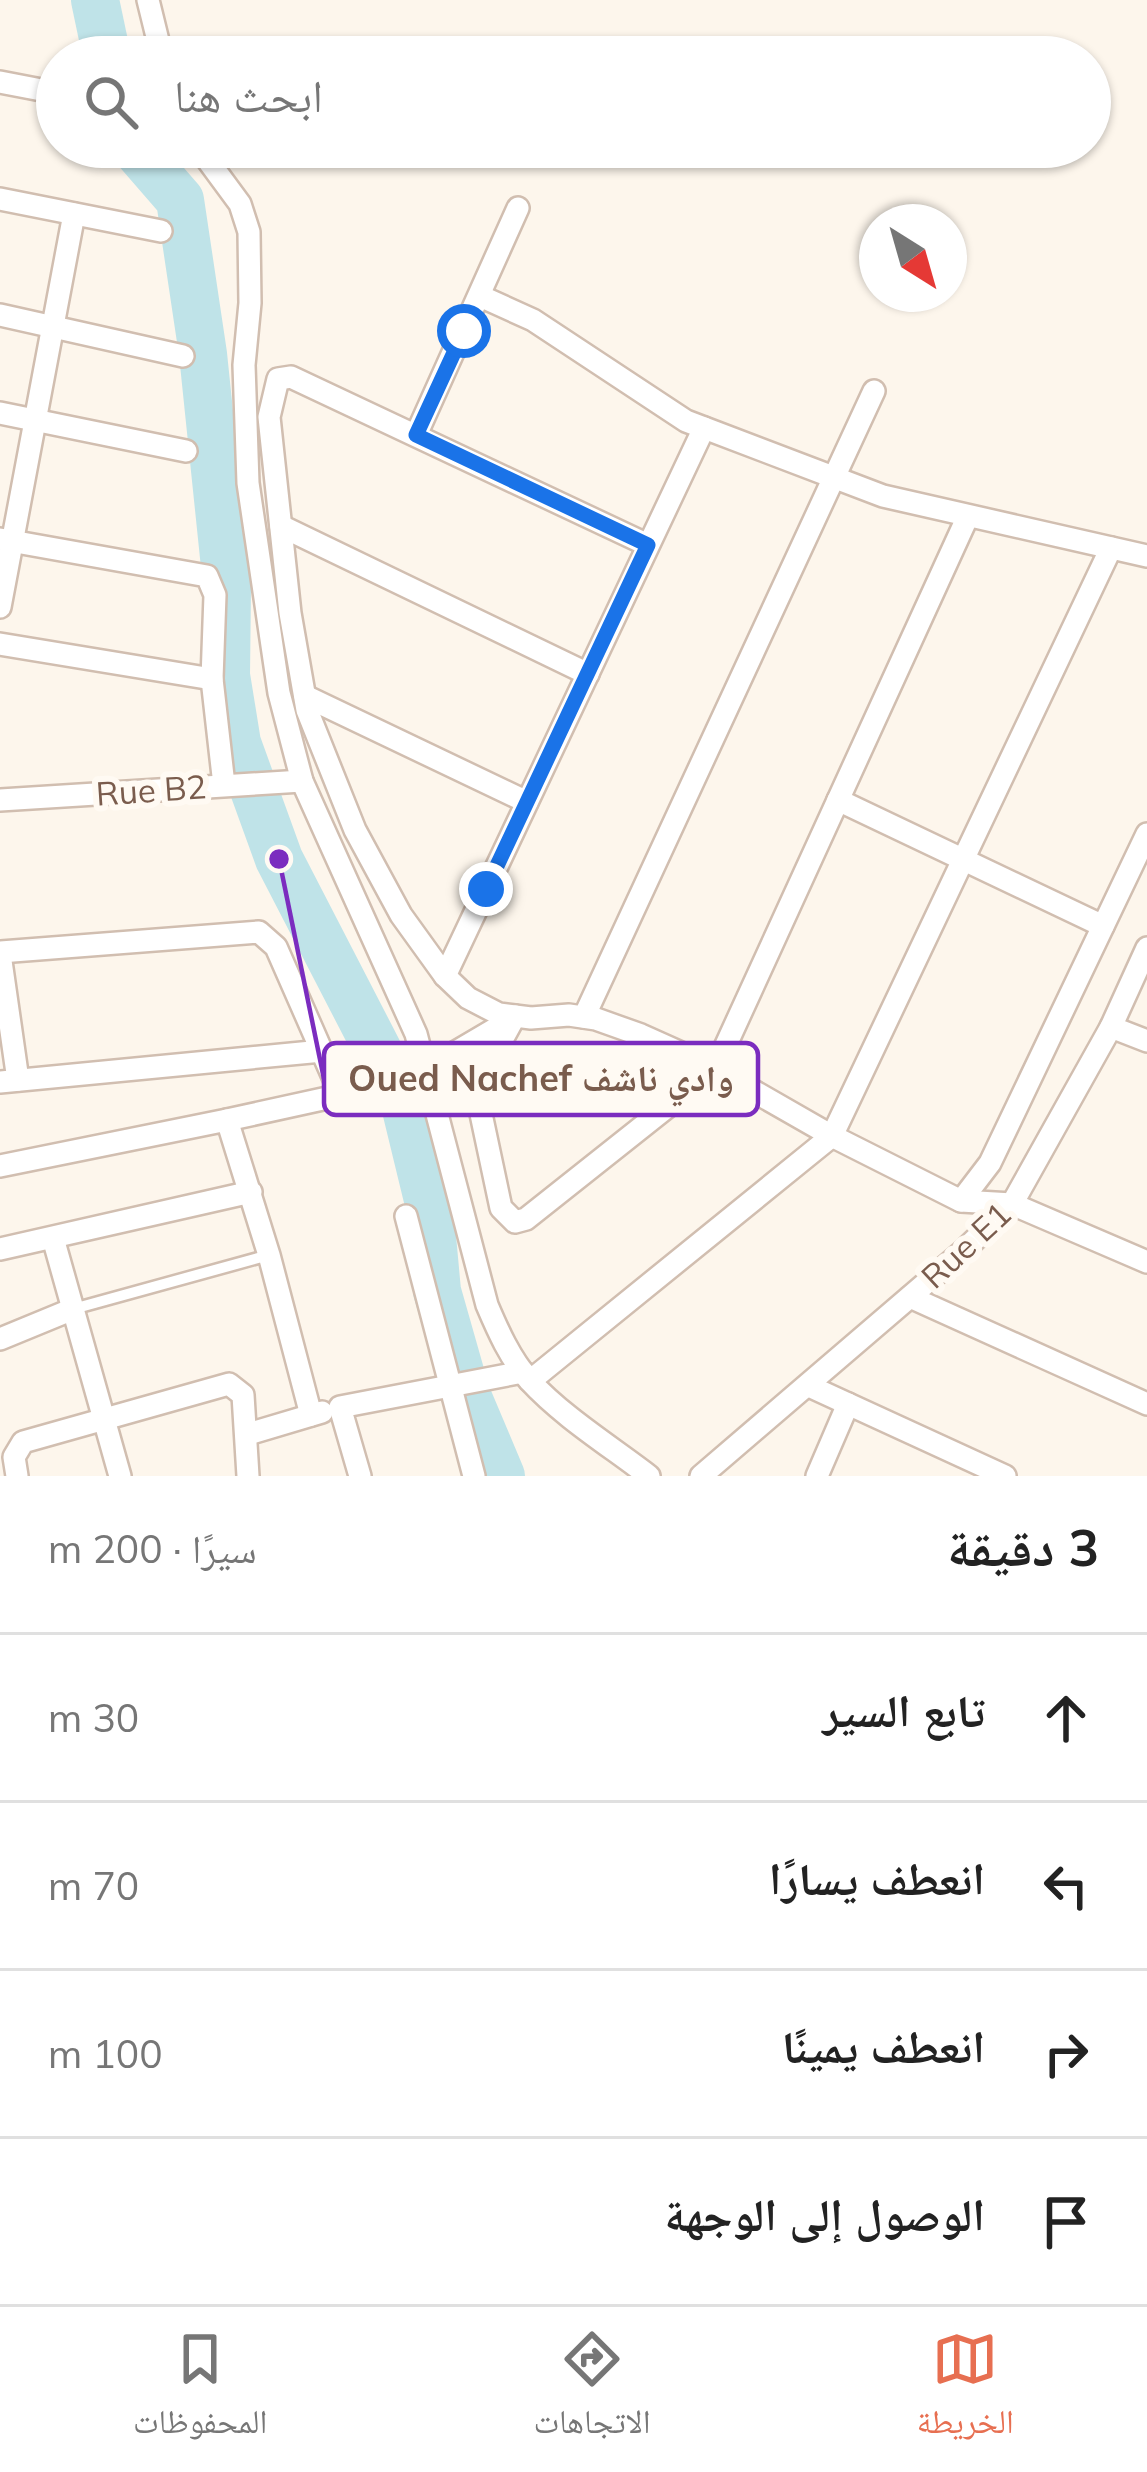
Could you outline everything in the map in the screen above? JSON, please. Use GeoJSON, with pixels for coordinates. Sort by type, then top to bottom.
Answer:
{"type":"FeatureCollection","features":[{"type":"Feature","properties":{"kind":"street"},"geometry":{"type":"LineString","coordinates":[[148,0],[157,36]]}},
{"type":"Feature","properties":{"kind":"street"},"geometry":{"type":"LineString","coordinates":[[0,82],[36,89]]}},
{"type":"Feature","properties":{"kind":"street"},"geometry":{"type":"LineString","coordinates":[[213,168],[240,204],[249,232],[250,303],[244,365],[248,483],[279,693],[302,781],[416,1034],[487,1305],[526,1376],[649,1476]]}},
{"type":"Feature","properties":{"kind":"street"},"geometry":{"type":"LineString","coordinates":[[0,199],[161,231]]}},
{"type":"Feature","properties":{"kind":"street"},"geometry":{"type":"LineString","coordinates":[[416,435],[518,208]]}},
{"type":"Feature","properties":{"kind":"street"},"geometry":{"type":"LineString","coordinates":[[0,607],[6,541],[35,420],[74,214]]}},
{"type":"Feature","properties":{"kind":"street"},"geometry":{"type":"LineString","coordinates":[[480,296],[532,320],[671,412],[704,428],[883,496],[1147,556]]}},
{"type":"Feature","properties":{"kind":"street"},"geometry":{"type":"LineString","coordinates":[[0,315],[184,356]]}},
{"type":"Feature","properties":{"kind":"street"},"geometry":{"type":"LineString","coordinates":[[244,365],[278,379],[291,377],[648,545]]}},
{"type":"Feature","properties":{"kind":"street"},"geometry":{"type":"LineString","coordinates":[[278,379],[269,417],[304,696],[355,830],[401,915],[446,976],[468,998],[499,1014],[584,1017],[641,1035],[715,1069],[832,1136],[961,1201],[1012,1204],[1146,1259]]}},
{"type":"Feature","properties":{"kind":"street"},"geometry":{"type":"LineString","coordinates":[[584,1017],[874,391]]}},
{"type":"Feature","properties":{"kind":"street"},"geometry":{"type":"LineString","coordinates":[[0,413],[186,451]]}},
{"type":"Feature","properties":{"kind":"street"},"geometry":{"type":"LineString","coordinates":[[446,976],[704,428]]}},
{"type":"Feature","properties":{"kind":"street"},"geometry":{"type":"LineString","coordinates":[[515,1016],[478,1084],[477,1095],[501,1208],[515,1222],[526,1219],[715,1069],[968,516]]}},
{"type":"Feature","properties":{"kind":"street"},"geometry":{"type":"LineString","coordinates":[[281,526],[588,674]]}},
{"type":"Feature","properties":{"kind":"street"},"geometry":{"type":"LineString","coordinates":[[6,541],[207,576],[215,596],[212,680],[224,785]]}},
{"type":"Feature","properties":{"kind":"street"},"geometry":{"type":"LineString","coordinates":[[248,1434],[340,1407],[450,1384],[526,1376],[832,1136],[1111,548]]}},
{"type":"Feature","properties":{"kind":"street"},"geometry":{"type":"LineString","coordinates":[[0,644],[212,680]]}},
{"type":"Feature","properties":{"kind":"street"},"geometry":{"type":"LineString","coordinates":[[304,696],[527,802]]}},
{"type":"Feature","properties":{"kind":"street","name":"Rue B2"},"geometry":{"type":"LineString","coordinates":[[0,800],[302,781]]}},
{"type":"Feature","properties":{"kind":"street"},"geometry":{"type":"LineString","coordinates":[[838,800],[1102,926]]}},
{"type":"Feature","properties":{"kind":"street"},"geometry":{"type":"LineString","coordinates":[[961,1201],[990,1162],[1147,834]]}},
{"type":"Feature","properties":{"kind":"street"},"geometry":{"type":"LineString","coordinates":[[322,1051],[9,1081],[0,953],[260,932],[276,947],[322,1051],[341,1095]]}},
{"type":"Feature","properties":{"kind":"street","name":"Rue E1"},"geometry":{"type":"LineString","coordinates":[[701,1476],[1012,1204],[1111,1027],[1147,948]]}},
{"type":"Feature","properties":{"kind":"street"},"geometry":{"type":"LineString","coordinates":[[0,1166],[144,1140],[341,1095],[427,1069],[515,1016]]}},
{"type":"Feature","properties":{"kind":"street"},"geometry":{"type":"LineString","coordinates":[[1111,1027],[1147,1041]]}},
{"type":"Feature","properties":{"kind":"street"},"geometry":{"type":"LineString","coordinates":[[227,1120],[269,1255],[310,1415]]}},
{"type":"Feature","properties":{"kind":"street"},"geometry":{"type":"LineString","coordinates":[[0,1249],[251,1192]]}},
{"type":"Feature","properties":{"kind":"street"},"geometry":{"type":"LineString","coordinates":[[406,1216],[475,1476]]}},
{"type":"Feature","properties":{"kind":"street"},"geometry":{"type":"LineString","coordinates":[[52,1238],[119,1476]]}},
{"type":"Feature","properties":{"kind":"street"},"geometry":{"type":"LineString","coordinates":[[910,1297],[1147,1404]]}},
{"type":"Feature","properties":{"kind":"street"},"geometry":{"type":"LineString","coordinates":[[0,1339],[74,1310]]}},
{"type":"Feature","properties":{"kind":"street"},"geometry":{"type":"LineString","coordinates":[[17,1476],[14,1457],[23,1442],[229,1384],[243,1394],[248,1476]]}},
{"type":"Feature","properties":{"kind":"street"},"geometry":{"type":"LineString","coordinates":[[809,1386],[1005,1476]]}},
{"type":"Feature","properties":{"kind":"street"},"geometry":{"type":"LineString","coordinates":[[817,1476],[848,1404]]}},
{"type":"Feature","properties":{"kind":"street"},"geometry":{"type":"LineString","coordinates":[[340,1407],[360,1476]]}},
{"type":"Feature","properties":{"kind":"street"},"geometry":{"type":"LineString","coordinates":[[946,1476],[956,1453]]}},
{"type":"Feature","properties":{"kind":"lane"},"geometry":{"type":"LineString","coordinates":[[74,1310],[269,1255]]}},
{"type":"Feature","properties":{"kind":"waterway"},"geometry":{"type":"LineString","coordinates":[[95,0],[103,36]]}},
{"type":"Feature","properties":{"kind":"waterway"},"geometry":{"type":"LineString","coordinates":[[152,168],[180,200],[203,354],[227,586],[226,675],[237,743],[279,859],[404,1101],[429,1204],[437,1291],[466,1393],[501,1476]]}},
{"type":"Feature","properties":{"kind":"place","name":"Oued Nachef وادي ناشف"},"geometry":{"type":"Point","coordinates":[279,859]}},
{"type":"Feature","properties":{"kind":"route"},"geometry":{"type":"LineString","coordinates":[[464,331],[416,435],[648,545],[486,889]]}}]}
